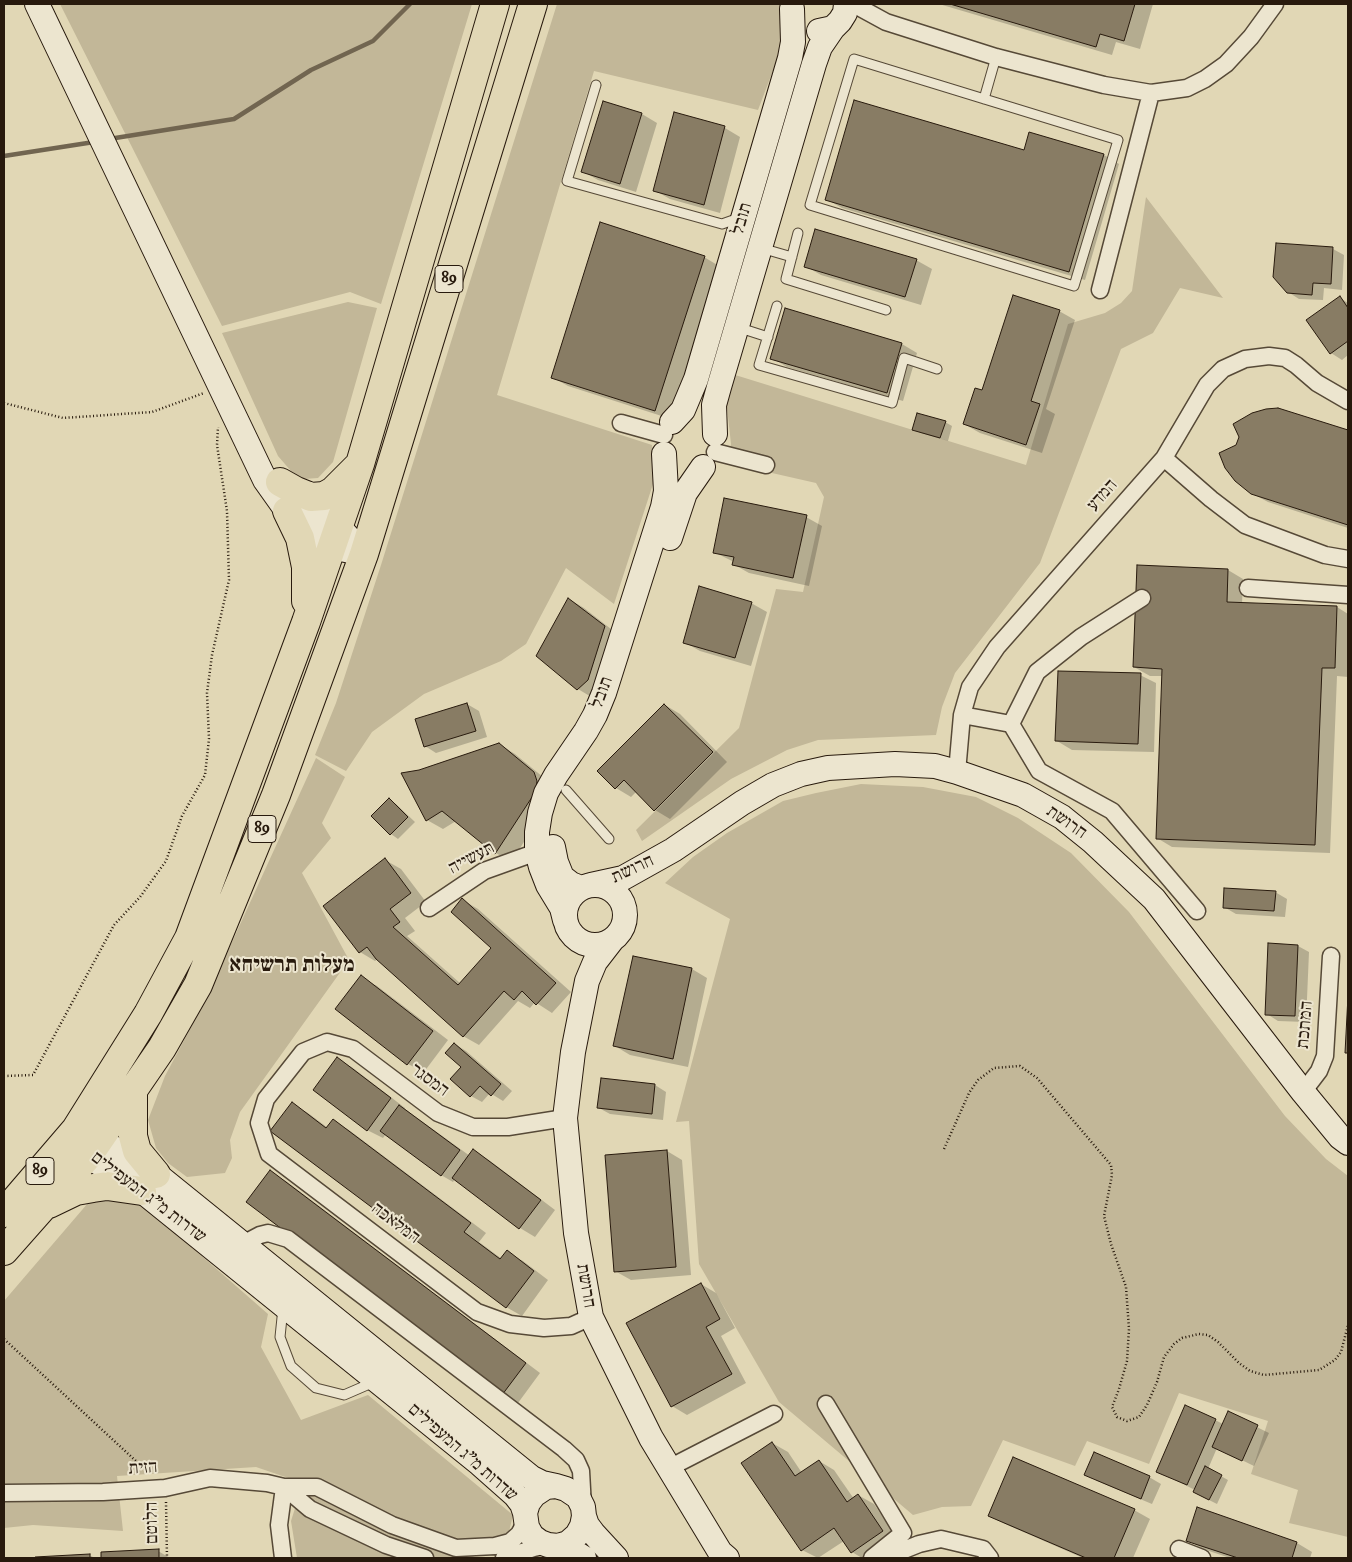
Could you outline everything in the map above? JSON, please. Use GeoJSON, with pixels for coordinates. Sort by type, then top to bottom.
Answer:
{"type":"FeatureCollection","features":[{"type":"Feature","properties":{"kind":"highway","name":"89"},"geometry":{"type":"LineString","coordinates":[[4,1213],[88,1142],[148,1014],[189,938],[306,622],[360,464],[495,4]]}},
{"type":"Feature","properties":{"kind":"highway","name":"89"},"geometry":{"type":"LineString","coordinates":[[4,1251],[43,1206],[88,1142],[133,1092],[162,1048],[198,985],[276,795],[364,554],[533,4]]}},
{"type":"Feature","properties":{"kind":"highway"},"geometry":{"type":"LineString","coordinates":[[280,482],[296,491],[311,496],[324,496],[334,491],[360,464]]}},
{"type":"Feature","properties":{"kind":"highway"},"geometry":{"type":"LineString","coordinates":[[288,511],[300,538],[306,567],[306,622]]}},
{"type":"Feature","properties":{"kind":"highway"},"geometry":{"type":"LineString","coordinates":[[43,1206],[76,1191],[149,1182],[133,1136],[133,1092]]}},
{"type":"Feature","properties":{"kind":"street"},"geometry":{"type":"LineString","coordinates":[[37,4],[265,480],[288,511],[307,531],[336,537]]}},
{"type":"Feature","properties":{"kind":"street"},"geometry":{"type":"LineString","coordinates":[[792,6],[795,18],[805,28],[814,31],[824,31],[843,14],[855,19],[886,22],[996,58],[1104,85],[1151,93],[1187,88],[1205,79],[1226,64],[1251,37],[1275,4]]}},
{"type":"Feature","properties":{"kind":"street","name":"תובל"},"geometry":{"type":"LineString","coordinates":[[569,928],[562,908],[540,867],[537,852],[537,832],[540,813],[546,794],[556,774],[595,715],[610,674],[663,507],[666,491],[667,437],[691,392],[790,58],[794,42],[792,6]]}},
{"type":"Feature","properties":{"kind":"street","name":"תובל"},"geometry":{"type":"LineString","coordinates":[[586,887],[571,884],[562,877],[554,850],[553,833],[556,816],[566,790],[610,722],[620,698],[685,493],[711,451],[714,405],[814,64],[820,47],[843,14]]}},
{"type":"Feature","properties":{"kind":"street"},"geometry":{"type":"LineString","coordinates":[[1100,290],[1151,93]]}},
{"type":"Feature","properties":{"kind":"street","name":"המדע"},"geometry":{"type":"LineString","coordinates":[[958,772],[962,715],[970,687],[997,647],[1164,458],[1207,385],[1223,369],[1245,359],[1269,356],[1285,358],[1317,383],[1348,401]]}},
{"type":"Feature","properties":{"kind":"street"},"geometry":{"type":"LineString","coordinates":[[696,417],[711,426],[711,451],[695,470],[685,470],[669,462],[667,437],[680,418],[696,417]]}},
{"type":"Feature","properties":{"kind":"street"},"geometry":{"type":"LineString","coordinates":[[621,423],[667,437]]}},
{"type":"Feature","properties":{"kind":"street"},"geometry":{"type":"LineString","coordinates":[[244,435],[280,482],[336,537],[364,554]]}},
{"type":"Feature","properties":{"kind":"street"},"geometry":{"type":"LineString","coordinates":[[711,451],[766,465]]}},
{"type":"Feature","properties":{"kind":"street"},"geometry":{"type":"LineString","coordinates":[[1164,458],[1211,500],[1245,525],[1325,555],[1348,558]]}},
{"type":"Feature","properties":{"kind":"street"},"geometry":{"type":"LineString","coordinates":[[1248,588],[1348,595]]}},
{"type":"Feature","properties":{"kind":"street"},"geometry":{"type":"LineString","coordinates":[[1011,724],[1037,672],[1081,637],[1142,598]]}},
{"type":"Feature","properties":{"kind":"street"},"geometry":{"type":"LineString","coordinates":[[962,715],[1011,724],[1039,771],[1112,811],[1197,911]]}},
{"type":"Feature","properties":{"kind":"street","name":"חרושת"},"geometry":{"type":"LineString","coordinates":[[586,887],[623,878],[674,850],[772,785],[801,774],[828,768],[895,764],[935,766],[958,772],[1023,795],[1062,817],[1093,842],[1154,899],[1303,1092],[1340,1137],[1348,1143]]}},
{"type":"Feature","properties":{"kind":"street","name":"חרושת"},"geometry":{"type":"LineString","coordinates":[[625,918],[636,889],[674,850]]}},
{"type":"Feature","properties":{"kind":"street","name":"תעשייה"},"geometry":{"type":"LineString","coordinates":[[429,908],[484,871],[537,852]]}},
{"type":"Feature","properties":{"kind":"street"},"geometry":{"type":"LineString","coordinates":[[600,885],[616,893],[624,909],[625,918],[623,927],[612,940],[604,944],[588,944],[569,928],[565,910],[573,894],[586,887],[600,885]]}},
{"type":"Feature","properties":{"kind":"street","name":"חרושת"},"geometry":{"type":"LineString","coordinates":[[569,928],[582,950],[585,960],[586,981],[573,1052],[565,1118],[576,1233],[590,1317],[651,1438],[720,1552],[727,1558]]}},
{"type":"Feature","properties":{"kind":"street","name":"חרושת"},"geometry":{"type":"LineString","coordinates":[[586,981],[595,962],[612,940]]}},
{"type":"Feature","properties":{"kind":"street","name":"המתכת"},"geometry":{"type":"LineString","coordinates":[[1303,1092],[1319,1070],[1325,1056],[1331,956]]}},
{"type":"Feature","properties":{"kind":"street","name":"המסגר"},"geometry":{"type":"LineString","coordinates":[[288,1070],[302,1052],[327,1042],[353,1049],[438,1113],[473,1127],[508,1127],[565,1118]]}},
{"type":"Feature","properties":{"kind":"street","name":"המלאכה"},"geometry":{"type":"LineString","coordinates":[[288,1070],[266,1099],[259,1123],[270,1154],[477,1312],[510,1324],[544,1328],[571,1326],[590,1317]]}},
{"type":"Feature","properties":{"kind":"street","name":"שדרות מ\"ג המעפילים"},"geometry":{"type":"LineString","coordinates":[[88,1142],[149,1182],[236,1252],[521,1469],[542,1483],[556,1486]]}},
{"type":"Feature","properties":{"kind":"street"},"geometry":{"type":"LineString","coordinates":[[236,1252],[260,1235],[268,1233],[288,1240],[564,1449],[576,1460],[581,1471],[587,1525],[616,1558]]}},
{"type":"Feature","properties":{"kind":"street","name":"שדרות מ\"ג המעפילים"},"geometry":{"type":"LineString","coordinates":[[236,1252],[283,1305],[506,1486],[515,1495],[525,1517]]}},
{"type":"Feature","properties":{"kind":"street"},"geometry":{"type":"LineString","coordinates":[[826,1404],[903,1533],[872,1558]]}},
{"type":"Feature","properties":{"kind":"street"},"geometry":{"type":"LineString","coordinates":[[669,1468],[774,1414]]}},
{"type":"Feature","properties":{"kind":"street","name":"הזית"},"geometry":{"type":"LineString","coordinates":[[4,1494],[103,1492],[165,1488],[210,1478],[267,1483],[284,1487],[317,1487],[392,1525],[456,1548],[495,1546],[510,1542],[520,1534],[525,1517]]}},
{"type":"Feature","properties":{"kind":"street"},"geometry":{"type":"LineString","coordinates":[[504,1558],[534,1548],[553,1546],[568,1543],[577,1535],[582,1526],[584,1511],[578,1498],[566,1489],[556,1486],[546,1488],[534,1495],[528,1503],[525,1517],[527,1527],[532,1536],[540,1542],[553,1546],[571,1550],[584,1558]]}},
{"type":"Feature","properties":{"kind":"street"},"geometry":{"type":"LineString","coordinates":[[283,1558],[279,1524],[284,1487]]}},
{"type":"Feature","properties":{"kind":"street","name":"הזית"},"geometry":{"type":"LineString","coordinates":[[284,1487],[310,1509],[386,1545],[425,1558]]}},
{"type":"Feature","properties":{"kind":"street"},"geometry":{"type":"LineString","coordinates":[[893,1558],[894,1554],[911,1547],[941,1539],[983,1549],[990,1558]]}},
{"type":"Feature","properties":{"kind":"street"},"geometry":{"type":"LineString","coordinates":[[1179,1549],[1202,1558]]}},
{"type":"Feature","properties":{"kind":"lane"},"geometry":{"type":"LineString","coordinates":[[984,99],[996,58]]}},
{"type":"Feature","properties":{"kind":"lane"},"geometry":{"type":"LineString","coordinates":[[854,60],[984,99],[1118,140],[1074,286],[810,206],[854,60]]}},
{"type":"Feature","properties":{"kind":"lane"},"geometry":{"type":"LineString","coordinates":[[596,85],[567,180],[722,224],[744,216]]}},
{"type":"Feature","properties":{"kind":"lane"},"geometry":{"type":"LineString","coordinates":[[722,224],[736,243]]}},
{"type":"Feature","properties":{"kind":"lane"},"geometry":{"type":"LineString","coordinates":[[798,233],[786,279],[886,310]]}},
{"type":"Feature","properties":{"kind":"lane"},"geometry":{"type":"LineString","coordinates":[[760,248],[792,258]]}},
{"type":"Feature","properties":{"kind":"lane"},"geometry":{"type":"LineString","coordinates":[[777,306],[759,365],[892,404],[904,358],[937,369]]}},
{"type":"Feature","properties":{"kind":"lane"},"geometry":{"type":"LineString","coordinates":[[736,326],[768,337]]}},
{"type":"Feature","properties":{"kind":"lane"},"geometry":{"type":"LineString","coordinates":[[566,790],[609,839]]}},
{"type":"Feature","properties":{"kind":"lane"},"geometry":{"type":"LineString","coordinates":[[283,1305],[280,1337],[291,1366],[316,1388],[344,1395],[377,1381]]}},
{"type":"Feature","properties":{"kind":"path"},"geometry":{"type":"LineString","coordinates":[[4,402],[63,418],[152,412],[221,387]]}},
{"type":"Feature","properties":{"kind":"path"},"geometry":{"type":"LineString","coordinates":[[4,1076],[33,1075],[114,925],[140,897],[166,861],[182,816],[205,775],[209,739],[207,694],[212,655],[229,580],[227,511],[217,445],[218,426]]}},
{"type":"Feature","properties":{"kind":"path"},"geometry":{"type":"LineString","coordinates":[[944,1149],[969,1093],[978,1080],[994,1068],[1020,1066],[1037,1078],[1111,1165],[1112,1175],[1104,1216],[1111,1244],[1126,1287],[1129,1329],[1127,1361],[1112,1407],[1117,1417],[1127,1421],[1139,1417],[1147,1406],[1164,1356],[1182,1338],[1199,1334],[1208,1335],[1218,1342],[1239,1363],[1250,1370],[1264,1375],[1319,1370],[1335,1360],[1341,1352],[1348,1325]]}},
{"type":"Feature","properties":{"kind":"path"},"geometry":{"type":"LineString","coordinates":[[4,1338],[165,1488]]}},
{"type":"Feature","properties":{"kind":"path","name":"הלוטם"},"geometry":{"type":"LineString","coordinates":[[165,1488],[167,1558]]}},
{"type":"Feature","properties":{"kind":"shaded area"},"geometry":{"type":"Polygon","coordinates":[[[60,4],[472,4],[381,304],[350,292],[222,326],[60,4]]]}},
{"type":"Feature","properties":{"kind":"shaded area"},"geometry":{"type":"Polygon","coordinates":[[[557,4],[783,4],[785,39],[758,110],[594,71],[497,395],[652,445],[653,484],[614,604],[566,568],[526,644],[501,661],[424,694],[372,732],[346,771],[315,755],[336,703],[381,565],[557,4]]]}},
{"type":"Feature","properties":{"kind":"shaded area"},"geometry":{"type":"Polygon","coordinates":[[[1146,197],[1223,298],[1180,288],[1153,333],[1121,349],[1040,563],[955,673],[942,707],[936,735],[818,740],[787,750],[731,779],[642,841],[636,830],[739,728],[776,589],[803,592],[824,497],[816,483],[728,463],[731,444],[726,398],[732,374],[1026,465],[1068,324],[1105,313],[1121,303],[1132,291],[1146,197]]]}},
{"type":"Feature","properties":{"kind":"shaded area"},"geometry":{"type":"Polygon","coordinates":[[[348,302],[377,308],[333,462],[318,478],[304,479],[291,471],[278,456],[222,333],[348,302]]]}},
{"type":"Feature","properties":{"kind":"shaded area"},"geometry":{"type":"Polygon","coordinates":[[[316,758],[345,777],[322,823],[331,838],[302,873],[349,960],[240,1112],[230,1140],[232,1158],[225,1173],[187,1177],[168,1163],[156,1148],[148,1120],[165,1076],[206,999],[316,758]]]}},
{"type":"Feature","properties":{"kind":"shaded area"},"geometry":{"type":"Polygon","coordinates":[[[861,784],[923,787],[976,797],[1018,818],[1071,853],[1129,912],[1285,1116],[1326,1159],[1348,1176],[1348,1537],[1289,1523],[1298,1490],[1251,1474],[1268,1421],[1179,1393],[1149,1464],[1087,1441],[1075,1466],[1003,1440],[971,1506],[942,1507],[913,1515],[779,1402],[699,1264],[689,1121],[676,1122],[730,919],[665,883],[693,857],[727,833],[783,801],[861,784]]]}},
{"type":"Feature","properties":{"kind":"shaded area"},"geometry":{"type":"Polygon","coordinates":[[[119,1198],[140,1202],[268,1314],[261,1347],[301,1420],[368,1395],[513,1515],[508,1536],[471,1558],[297,1558],[291,1521],[303,1483],[256,1467],[117,1476],[123,1531],[33,1525],[4,1528],[4,1301],[88,1203],[119,1198]]]}},
{"type":"Feature","properties":{"kind":"building"},"geometry":{"type":"Polygon","coordinates":[[[950,4],[1135,4],[1124,41],[1100,34],[1096,47],[950,4]]]}},
{"type":"Feature","properties":{"kind":"building"},"geometry":{"type":"Polygon","coordinates":[[[854,100],[1024,150],[1029,132],[1104,154],[1069,272],[825,200],[854,100]]]}},
{"type":"Feature","properties":{"kind":"building"},"geometry":{"type":"Polygon","coordinates":[[[603,101],[642,113],[620,184],[581,172],[603,101]]]}},
{"type":"Feature","properties":{"kind":"building"},"geometry":{"type":"Polygon","coordinates":[[[674,112],[725,126],[704,205],[653,191],[674,112]]]}},
{"type":"Feature","properties":{"kind":"building"},"geometry":{"type":"Polygon","coordinates":[[[600,222],[705,256],[655,411],[551,378],[600,222]]]}},
{"type":"Feature","properties":{"kind":"building"},"geometry":{"type":"Polygon","coordinates":[[[815,229],[917,259],[905,297],[804,267],[815,229]]]}},
{"type":"Feature","properties":{"kind":"building"},"geometry":{"type":"Polygon","coordinates":[[[1276,243],[1333,247],[1331,284],[1313,283],[1312,295],[1287,293],[1273,277],[1276,243]]]}},
{"type":"Feature","properties":{"kind":"building"},"geometry":{"type":"Polygon","coordinates":[[[1013,295],[1060,310],[1031,401],[1040,404],[1026,445],[963,424],[975,388],[982,390],[1013,295]]]}},
{"type":"Feature","properties":{"kind":"building"},"geometry":{"type":"Polygon","coordinates":[[[1340,296],[1348,308],[1348,341],[1330,354],[1306,320],[1340,296]]]}},
{"type":"Feature","properties":{"kind":"building"},"geometry":{"type":"Polygon","coordinates":[[[785,308],[902,343],[887,393],[770,359],[785,308]]]}},
{"type":"Feature","properties":{"kind":"building"},"geometry":{"type":"Polygon","coordinates":[[[1278,408],[1348,430],[1348,525],[1251,494],[1235,481],[1225,468],[1219,453],[1236,445],[1239,437],[1233,424],[1252,413],[1278,408]]]}},
{"type":"Feature","properties":{"kind":"building"},"geometry":{"type":"Polygon","coordinates":[[[917,413],[946,421],[940,438],[912,430],[917,413]]]}},
{"type":"Feature","properties":{"kind":"building"},"geometry":{"type":"Polygon","coordinates":[[[724,498],[807,515],[793,578],[732,565],[734,557],[713,553],[724,498]]]}},
{"type":"Feature","properties":{"kind":"building"},"geometry":{"type":"Polygon","coordinates":[[[1137,565],[1228,569],[1227,602],[1337,606],[1335,668],[1322,668],[1315,845],[1156,839],[1162,669],[1133,667],[1137,565]]]}},
{"type":"Feature","properties":{"kind":"building"},"geometry":{"type":"Polygon","coordinates":[[[699,586],[752,602],[735,658],[683,643],[699,586]]]}},
{"type":"Feature","properties":{"kind":"building"},"geometry":{"type":"Polygon","coordinates":[[[568,598],[605,626],[588,680],[577,690],[536,656],[568,598]]]}},
{"type":"Feature","properties":{"kind":"building"},"geometry":{"type":"Polygon","coordinates":[[[1058,671],[1141,673],[1138,744],[1055,741],[1058,671]]]}},
{"type":"Feature","properties":{"kind":"building"},"geometry":{"type":"Polygon","coordinates":[[[467,703],[476,731],[424,747],[415,719],[467,703]]]}},
{"type":"Feature","properties":{"kind":"building"},"geometry":{"type":"Polygon","coordinates":[[[664,704],[713,752],[654,811],[624,780],[615,789],[597,771],[664,704]]]}},
{"type":"Feature","properties":{"kind":"building"},"geometry":{"type":"Polygon","coordinates":[[[499,743],[534,772],[537,781],[536,791],[495,854],[442,811],[426,821],[401,773],[419,770],[499,743]]]}},
{"type":"Feature","properties":{"kind":"building"},"geometry":{"type":"Polygon","coordinates":[[[389,798],[408,817],[390,835],[371,816],[389,798]]]}},
{"type":"Feature","properties":{"kind":"building"},"geometry":{"type":"Polygon","coordinates":[[[385,858],[411,893],[390,909],[400,922],[393,927],[458,985],[491,948],[451,912],[462,898],[556,983],[536,1005],[522,991],[514,1000],[504,991],[463,1037],[376,959],[367,947],[359,953],[323,906],[385,858]]]}},
{"type":"Feature","properties":{"kind":"building"},"geometry":{"type":"Polygon","coordinates":[[[1224,888],[1276,891],[1274,911],[1223,908],[1224,888]]]}},
{"type":"Feature","properties":{"kind":"building"},"geometry":{"type":"Polygon","coordinates":[[[1268,943],[1298,945],[1295,1016],[1265,1015],[1268,943]]]}},
{"type":"Feature","properties":{"kind":"building"},"geometry":{"type":"Polygon","coordinates":[[[633,956],[692,968],[673,1059],[613,1046],[633,956]]]}},
{"type":"Feature","properties":{"kind":"building"},"geometry":{"type":"Polygon","coordinates":[[[361,975],[433,1031],[407,1065],[335,1009],[361,975]]]}},
{"type":"Feature","properties":{"kind":"building"},"geometry":{"type":"Polygon","coordinates":[[[1348,996],[1348,1053],[1345,1053],[1348,996]]]}},
{"type":"Feature","properties":{"kind":"building"},"geometry":{"type":"Polygon","coordinates":[[[454,1043],[501,1084],[491,1096],[480,1086],[470,1097],[450,1079],[461,1067],[445,1053],[454,1043]]]}},
{"type":"Feature","properties":{"kind":"building"},"geometry":{"type":"Polygon","coordinates":[[[337,1057],[391,1098],[367,1131],[313,1090],[337,1057]]]}},
{"type":"Feature","properties":{"kind":"building"},"geometry":{"type":"Polygon","coordinates":[[[601,1078],[655,1084],[652,1114],[597,1108],[601,1078]]]}},
{"type":"Feature","properties":{"kind":"building"},"geometry":{"type":"Polygon","coordinates":[[[292,1102],[326,1128],[333,1119],[471,1223],[464,1232],[500,1259],[507,1250],[534,1271],[506,1308],[270,1131],[292,1102]]]}},
{"type":"Feature","properties":{"kind":"building"},"geometry":{"type":"Polygon","coordinates":[[[399,1105],[460,1150],[441,1176],[380,1131],[399,1105]]]}},
{"type":"Feature","properties":{"kind":"building"},"geometry":{"type":"Polygon","coordinates":[[[473,1149],[541,1200],[519,1229],[452,1178],[473,1149]]]}},
{"type":"Feature","properties":{"kind":"building"},"geometry":{"type":"Polygon","coordinates":[[[667,1150],[676,1267],[614,1272],[605,1155],[667,1150]]]}},
{"type":"Feature","properties":{"kind":"building"},"geometry":{"type":"Polygon","coordinates":[[[270,1170],[526,1363],[502,1395],[246,1202],[270,1170]]]}},
{"type":"Feature","properties":{"kind":"building"},"geometry":{"type":"Polygon","coordinates":[[[701,1283],[720,1319],[706,1327],[732,1374],[671,1407],[626,1323],[701,1283]]]}},
{"type":"Feature","properties":{"kind":"building"},"geometry":{"type":"Polygon","coordinates":[[[1185,1405],[1216,1419],[1187,1485],[1156,1472],[1185,1405]]]}},
{"type":"Feature","properties":{"kind":"building"},"geometry":{"type":"Polygon","coordinates":[[[1228,1411],[1258,1425],[1242,1461],[1212,1447],[1228,1411]]]}},
{"type":"Feature","properties":{"kind":"building"},"geometry":{"type":"Polygon","coordinates":[[[772,1442],[795,1476],[819,1460],[847,1502],[858,1494],[883,1531],[851,1553],[834,1528],[801,1551],[741,1463],[772,1442]]]}},
{"type":"Feature","properties":{"kind":"building"},"geometry":{"type":"Polygon","coordinates":[[[1094,1452],[1150,1476],[1141,1499],[1084,1475],[1094,1452]]]}},
{"type":"Feature","properties":{"kind":"building"},"geometry":{"type":"Polygon","coordinates":[[[1013,1457],[1135,1509],[1114,1558],[1086,1558],[988,1516],[1013,1457]]]}},
{"type":"Feature","properties":{"kind":"building"},"geometry":{"type":"Polygon","coordinates":[[[1205,1466],[1222,1475],[1209,1500],[1193,1492],[1205,1466]]]}},
{"type":"Feature","properties":{"kind":"building"},"geometry":{"type":"Polygon","coordinates":[[[1197,1507],[1297,1542],[1292,1558],[1238,1558],[1186,1541],[1197,1507]]]}},
{"type":"Feature","properties":{"kind":"building"},"geometry":{"type":"Polygon","coordinates":[[[159,1549],[159,1558],[101,1558],[101,1552],[159,1549]]]}},
{"type":"Feature","properties":{"kind":"building"},"geometry":{"type":"Polygon","coordinates":[[[90,1554],[90,1558],[35,1558],[35,1557],[90,1554]]]}},
{"type":"Feature","properties":{"kind":"waterway"},"geometry":{"type":"LineString","coordinates":[[109,139],[234,119],[311,70],[373,41],[410,4]]}},
{"type":"Feature","properties":{"kind":"waterway"},"geometry":{"type":"LineString","coordinates":[[4,156],[94,142]]}},
{"type":"Feature","properties":{"kind":"district","name":"מעלות תרשיחא"},"geometry":{"type":"Point","coordinates":[292,966]}}]}
